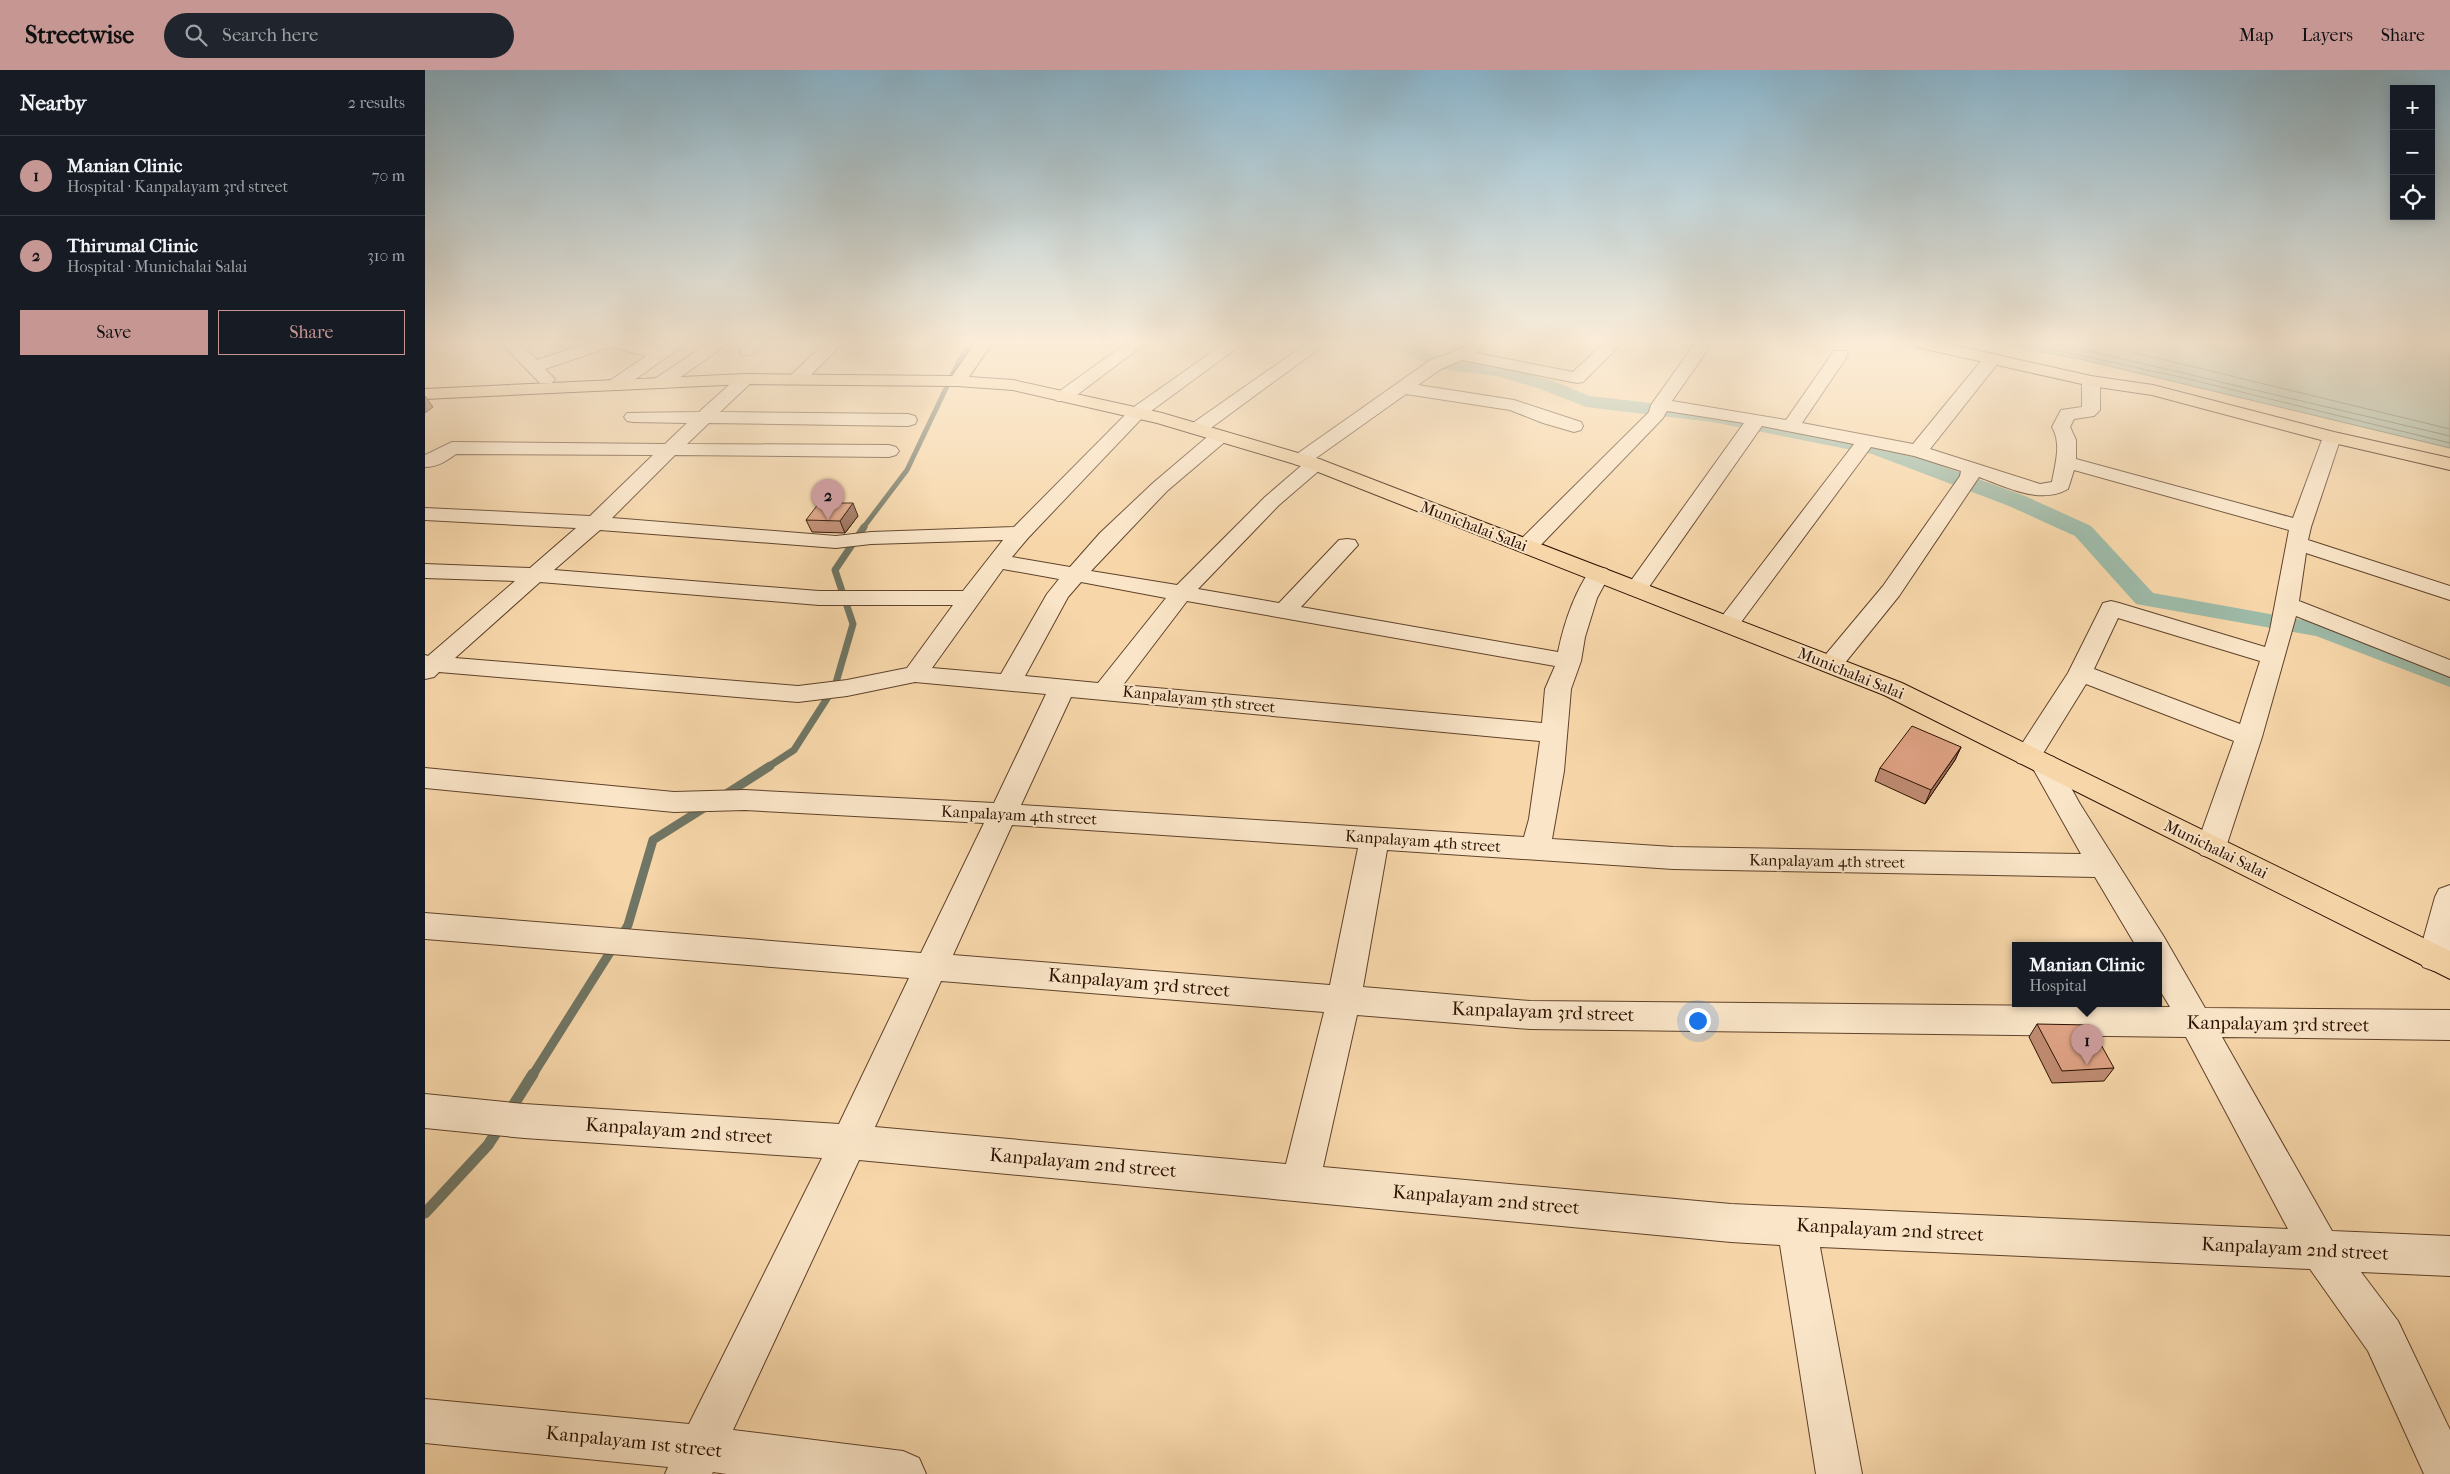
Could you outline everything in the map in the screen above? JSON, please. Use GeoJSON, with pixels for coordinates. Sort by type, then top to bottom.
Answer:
{"type":"FeatureCollection","features":[{"type":"Feature","properties":{"kind":"main road","name":"Munichalai Salai"},"geometry":{"type":"LineString","coordinates":[[1113,408],[1197,429],[1308,462],[1893,688],[2442,962]]}},
{"type":"Feature","properties":{"kind":"main road"},"geometry":{"type":"LineString","coordinates":[[2220,408],[2332,437],[2450,464]]}},
{"type":"Feature","properties":{"kind":"main road"},"geometry":{"type":"LineString","coordinates":[[2260,408],[2355,433],[2450,454]]}},
{"type":"Feature","properties":{"kind":"street"},"geometry":{"type":"LineString","coordinates":[[428,666],[595,523],[715,408]]}},
{"type":"Feature","properties":{"kind":"street"},"geometry":{"type":"LineString","coordinates":[[915,674],[969,598],[1020,533],[1137,413],[1145,408]]}},
{"type":"Feature","properties":{"kind":"street"},"geometry":{"type":"LineString","coordinates":[[1197,429],[1227,408]]}},
{"type":"Feature","properties":{"kind":"street"},"geometry":{"type":"LineString","coordinates":[[1106,690],[1182,593],[1308,462],[1377,408]]}},
{"type":"Feature","properties":{"kind":"street"},"geometry":{"type":"LineString","coordinates":[[1520,408],[1573,426]]}},
{"type":"Feature","properties":{"kind":"street"},"geometry":{"type":"LineString","coordinates":[[1790,426],[1803,408]]}},
{"type":"Feature","properties":{"kind":"street"},"geometry":{"type":"LineString","coordinates":[[1918,451],[1953,408]]}},
{"type":"Feature","properties":{"kind":"street"},"geometry":{"type":"LineString","coordinates":[[1527,546],[1658,409],[1753,424],[1790,426],[1862,446],[1918,451],[1968,477],[2038,490],[2052,490],[2061,484],[2066,462],[2065,432],[2061,427],[2061,422],[2067,414],[2088,412],[2091,408]]}},
{"type":"Feature","properties":{"kind":"street"},"geometry":{"type":"LineString","coordinates":[[633,417],[908,420]]}},
{"type":"Feature","properties":{"kind":"street"},"geometry":{"type":"LineString","coordinates":[[1636,589],[1753,424]]}},
{"type":"Feature","properties":{"kind":"street"},"geometry":{"type":"LineString","coordinates":[[1009,683],[1058,594],[1108,538],[1160,487],[1221,436]]}},
{"type":"Feature","properties":{"kind":"street"},"geometry":{"type":"LineString","coordinates":[[2211,847],[2249,737],[2285,617],[2298,535],[2332,437]]}},
{"type":"Feature","properties":{"kind":"street"},"geometry":{"type":"LineString","coordinates":[[1728,624],[1862,446]]}},
{"type":"Feature","properties":{"kind":"street"},"geometry":{"type":"LineString","coordinates":[[425,461],[433,461],[452,448],[889,451]]}},
{"type":"Feature","properties":{"kind":"street"},"geometry":{"type":"LineString","coordinates":[[2066,462],[2298,535],[2450,593]]}},
{"type":"Feature","properties":{"kind":"street"},"geometry":{"type":"LineString","coordinates":[[1831,664],[1891,591],[1968,477]]}},
{"type":"Feature","properties":{"kind":"street"},"geometry":{"type":"LineString","coordinates":[[425,514],[595,523],[836,542],[871,538],[1020,533]]}},
{"type":"Feature","properties":{"kind":"street"},"geometry":{"type":"LineString","coordinates":[[1285,611],[1347,545]]}},
{"type":"Feature","properties":{"kind":"street"},"geometry":{"type":"LineString","coordinates":[[997,561],[1569,661]]}},
{"type":"Feature","properties":{"kind":"street"},"geometry":{"type":"LineString","coordinates":[[425,572],[534,575],[819,598],[969,598]]}},
{"type":"Feature","properties":{"kind":"street"},"geometry":{"type":"LineString","coordinates":[[1535,849],[1543,819],[1558,689],[1569,661],[1573,637],[1586,598],[1599,574]]}},
{"type":"Feature","properties":{"kind":"street"},"geometry":{"type":"LineString","coordinates":[[2150,942],[2036,760],[2111,608],[2273,657]]}},
{"type":"Feature","properties":{"kind":"street"},"geometry":{"type":"LineString","coordinates":[[2285,617],[2450,669]]}},
{"type":"Feature","properties":{"kind":"street","name":"Kanpalayam 5th street"},"geometry":{"type":"LineString","coordinates":[[428,666],[799,694],[847,688],[915,674],[1062,688],[1106,690],[1553,733]]}},
{"type":"Feature","properties":{"kind":"street"},"geometry":{"type":"LineString","coordinates":[[2080,673],[2249,737]]}},
{"type":"Feature","properties":{"kind":"street"},"geometry":{"type":"LineString","coordinates":[[694,1461],[849,1142],[1062,688]]}},
{"type":"Feature","properties":{"kind":"street","name":"Kanpalayam 4th street"},"geometry":{"type":"LineString","coordinates":[[425,778],[674,802],[745,800],[1004,814],[1673,858],[2102,866]]}},
{"type":"Feature","properties":{"kind":"street"},"geometry":{"type":"LineString","coordinates":[[1300,1183],[1343,1000],[1375,838]]}},
{"type":"Feature","properties":{"kind":"street"},"geometry":{"type":"LineString","coordinates":[[2442,962],[2450,896]]}},
{"type":"Feature","properties":{"kind":"street","name":"Kanpalayam 3rd street"},"geometry":{"type":"LineString","coordinates":[[425,926],[1530,1015],[2450,1025]]}},
{"type":"Feature","properties":{"kind":"street"},"geometry":{"type":"LineString","coordinates":[[2162,963],[2320,1250],[2383,1336],[2440,1459],[2449,1474]]}},
{"type":"Feature","properties":{"kind":"street","name":"Kanpalayam 2nd street"},"geometry":{"type":"LineString","coordinates":[[425,1111],[524,1121],[849,1142],[1731,1223],[2450,1256]]}},
{"type":"Feature","properties":{"kind":"street"},"geometry":{"type":"LineString","coordinates":[[1797,1226],[1839,1474]]}},
{"type":"Feature","properties":{"kind":"street","name":"Kanpalayam 1st street"},"geometry":{"type":"LineString","coordinates":[[425,1422],[694,1461],[903,1474]]}},
{"type":"Feature","properties":{"kind":"water"},"geometry":{"type":"Polygon","coordinates":[[[2282,408],[2450,408],[2450,448],[2282,408]]]}},
{"type":"Feature","properties":{"kind":"building"},"geometry":{"type":"Polygon","coordinates":[[[819,503],[853,503],[840,521],[806,520],[819,503]]]}},
{"type":"Feature","properties":{"kind":"building"},"geometry":{"type":"Polygon","coordinates":[[[1912,726],[1961,747],[1931,790],[1880,768],[1912,726]]]}},
{"type":"Feature","properties":{"kind":"building"},"geometry":{"type":"Polygon","coordinates":[[[2037,1024],[2090,1025],[2114,1068],[2062,1071],[2037,1024]]]}},
{"type":"Feature","properties":{"kind":"waterway"},"geometry":{"type":"LineString","coordinates":[[863,528],[907,470],[937,408]]}},
{"type":"Feature","properties":{"kind":"waterway"},"geometry":{"type":"LineString","coordinates":[[1641,408],[1712,416],[1877,449],[2017,501],[2083,531],[2145,599],[2322,630],[2450,679]]}},
{"type":"Feature","properties":{"kind":"waterway"},"geometry":{"type":"LineString","coordinates":[[768,767],[794,750],[835,686],[853,624],[835,570],[864,527]]}},
{"type":"Feature","properties":{"kind":"waterway"},"geometry":{"type":"LineString","coordinates":[[723,796],[770,766]]}},
{"type":"Feature","properties":{"kind":"waterway"},"geometry":{"type":"LineString","coordinates":[[621,937],[628,925],[653,840],[707,806]]}},
{"type":"Feature","properties":{"kind":"waterway"},"geometry":{"type":"LineString","coordinates":[[532,1076],[614,946]]}},
{"type":"Feature","properties":{"kind":"waterway"},"geometry":{"type":"LineString","coordinates":[[509,1112],[533,1074]]}},
{"type":"Feature","properties":{"kind":"waterway"},"geometry":{"type":"LineString","coordinates":[[425,1213],[488,1145],[499,1128]]}},
{"type":"Feature","properties":{"kind":"place","name":"Thirumal Clinic"},"geometry":{"type":"Point","coordinates":[828,520]}},
{"type":"Feature","properties":{"kind":"place","name":"Manian Clinic"},"geometry":{"type":"Point","coordinates":[2087,1065]}}]}
